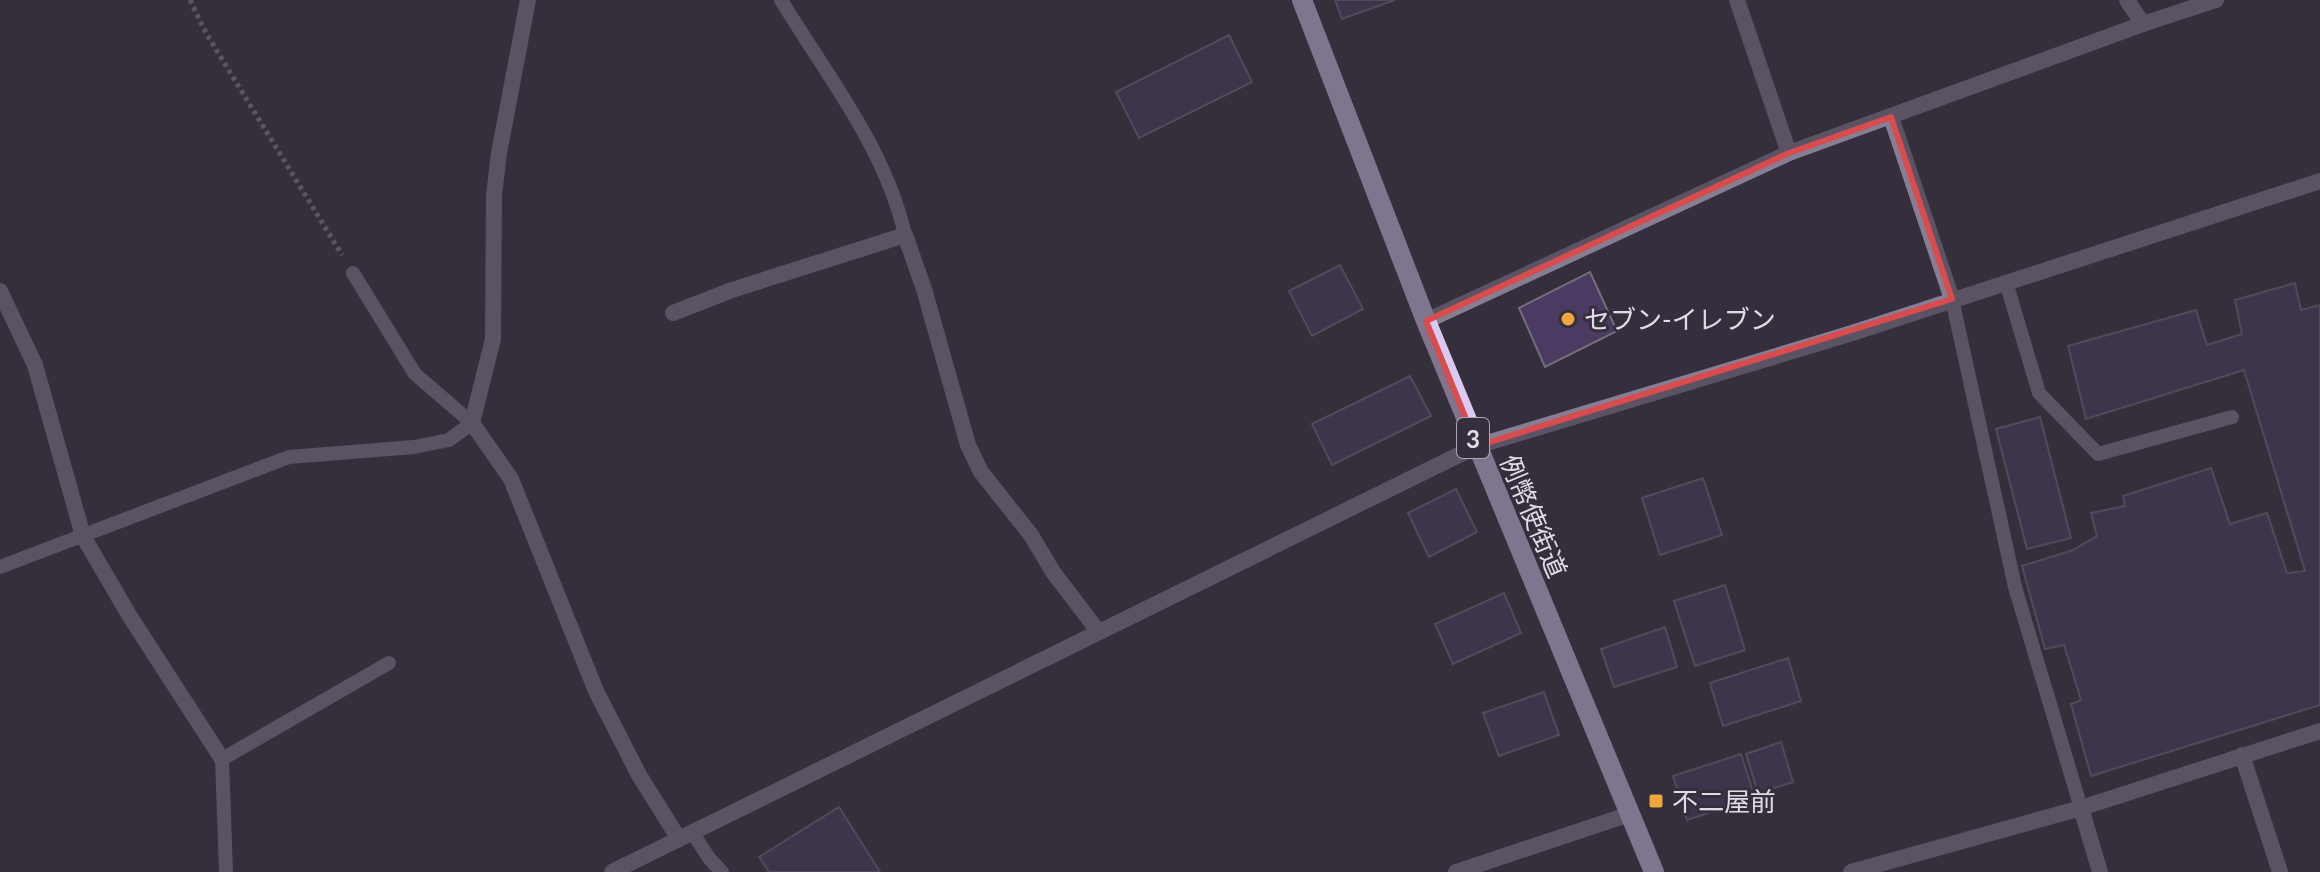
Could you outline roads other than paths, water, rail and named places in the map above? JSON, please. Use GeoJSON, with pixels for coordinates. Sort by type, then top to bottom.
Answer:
{"type":"FeatureCollection","features":[{"type":"Feature","properties":{"kind":"main road","name":"例幣使街道"},"geometry":{"type":"LineString","coordinates":[[1302,0],[1426,321],[1654,872]]}},
{"type":"Feature","properties":{"kind":"street"},"geometry":{"type":"LineString","coordinates":[[528,0],[494,195],[493,339],[472,423],[511,479],[596,691],[639,775],[686,835]]}},
{"type":"Feature","properties":{"kind":"street"},"geometry":{"type":"LineString","coordinates":[[1737,0],[1789,153]]}},
{"type":"Feature","properties":{"kind":"street"},"geometry":{"type":"LineString","coordinates":[[2127,0],[2143,24]]}},
{"type":"Feature","properties":{"kind":"street"},"geometry":{"type":"LineString","coordinates":[[1426,321],[1789,153],[2216,0]]}},
{"type":"Feature","properties":{"kind":"street"},"geometry":{"type":"LineString","coordinates":[[1891,117],[1952,299]]}},
{"type":"Feature","properties":{"kind":"street"},"geometry":{"type":"LineString","coordinates":[[612,872],[1477,446],[1849,334],[2320,181]]}},
{"type":"Feature","properties":{"kind":"street"},"geometry":{"type":"LineString","coordinates":[[673,313],[732,290],[905,235],[924,289],[968,445],[981,472],[1031,535],[1053,572],[1098,631]]}},
{"type":"Feature","properties":{"kind":"street"},"geometry":{"type":"LineString","coordinates":[[0,291],[35,365],[83,536],[129,615],[222,759]]}},
{"type":"Feature","properties":{"kind":"street"},"geometry":{"type":"LineString","coordinates":[[1851,872],[2081,808],[2320,731]]}},
{"type":"Feature","properties":{"kind":"street"},"geometry":{"type":"LineString","coordinates":[[2242,755],[2280,872]]}},
{"type":"Feature","properties":{"kind":"street"},"geometry":{"type":"LineString","coordinates":[[2081,808],[2100,872]]}},
{"type":"Feature","properties":{"kind":"street"},"geometry":{"type":"LineString","coordinates":[[1456,872],[1630,814]]}},
{"type":"Feature","properties":{"kind":"lane"},"geometry":{"type":"LineString","coordinates":[[781,0],[863,130],[897,201],[905,235]]}},
{"type":"Feature","properties":{"kind":"lane"},"geometry":{"type":"LineString","coordinates":[[0,567],[289,457],[414,447],[449,440],[472,423],[415,374],[353,273]]}},
{"type":"Feature","properties":{"kind":"lane"},"geometry":{"type":"LineString","coordinates":[[2006,282],[2039,393],[2098,454],[2232,417]]}},
{"type":"Feature","properties":{"kind":"lane"},"geometry":{"type":"LineString","coordinates":[[1952,299],[2015,587],[2081,808]]}},
{"type":"Feature","properties":{"kind":"lane"},"geometry":{"type":"LineString","coordinates":[[226,872],[222,759],[389,663]]}},
{"type":"Feature","properties":{"kind":"lane"},"geometry":{"type":"LineString","coordinates":[[686,835],[722,872]]}},
{"type":"Feature","properties":{"kind":"place","name":"セブン-イレブン"},"geometry":{"type":"Point","coordinates":[1568,319]}},
{"type":"Feature","properties":{"kind":"place","name":"不二屋前"},"geometry":{"type":"Point","coordinates":[1656,801]}}]}
